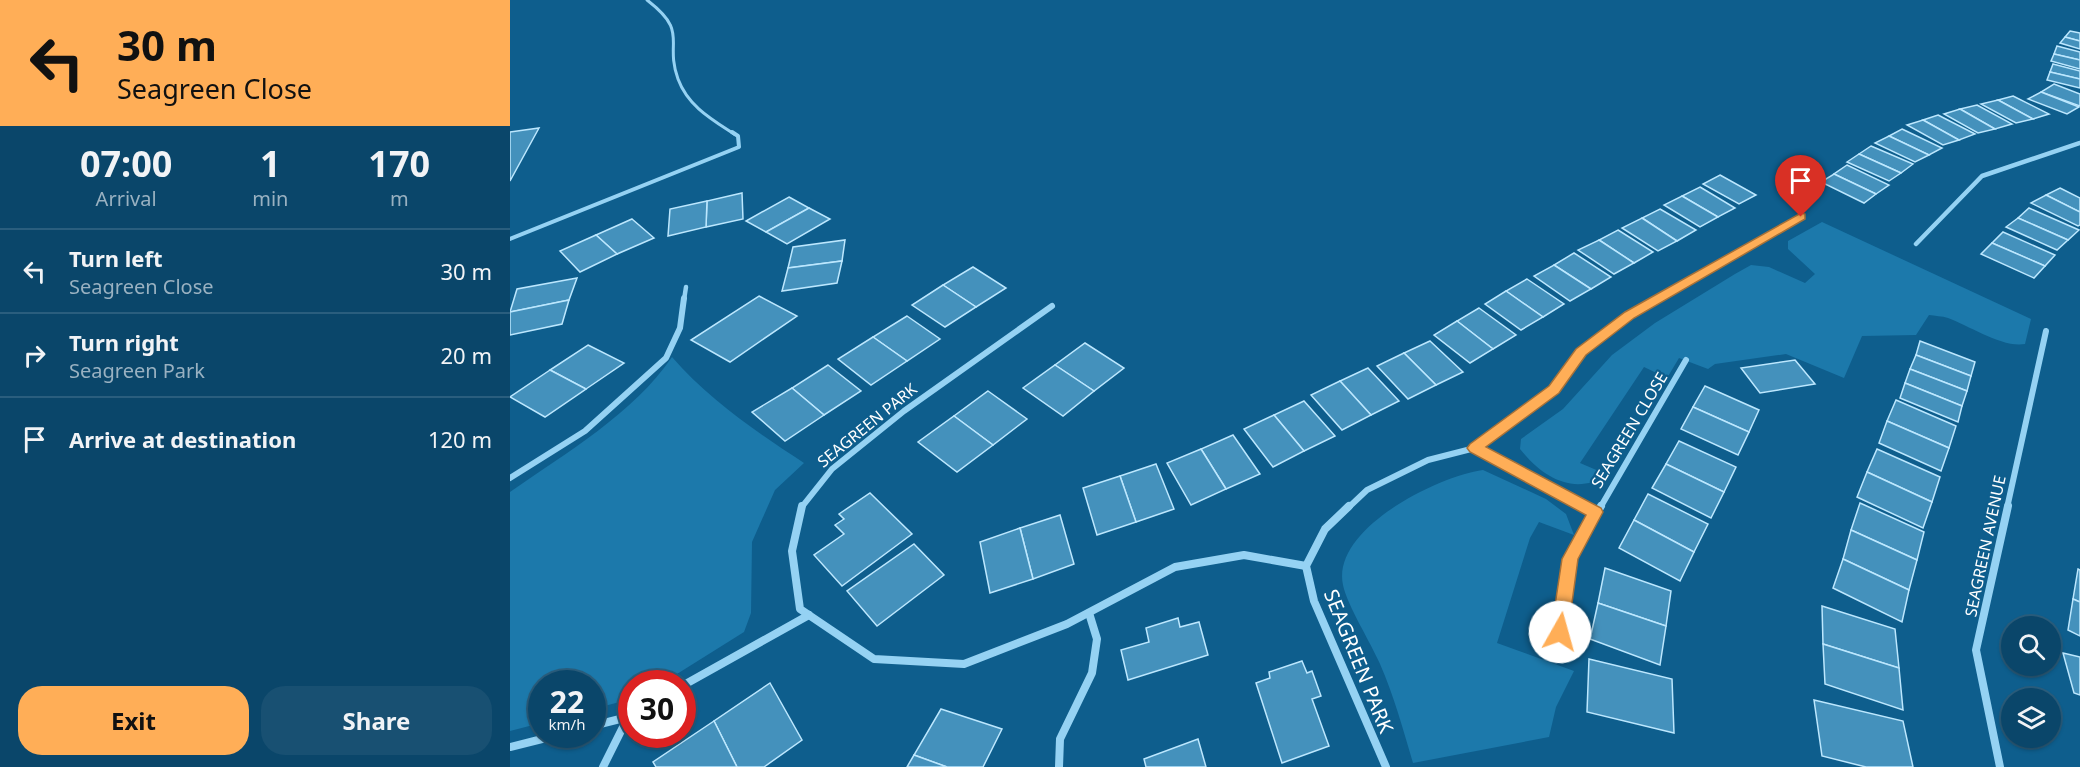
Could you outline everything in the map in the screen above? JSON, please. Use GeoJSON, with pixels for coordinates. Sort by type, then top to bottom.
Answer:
{"type":"FeatureCollection","features":[{"type":"Feature","properties":{"kind":"street"},"geometry":{"type":"LineString","coordinates":[[1916,244],[1982,176],[2080,143]]}},
{"type":"Feature","properties":{"kind":"street"},"geometry":{"type":"LineString","coordinates":[[696,678],[809,615],[874,659],[964,664],[1067,624],[1175,567],[1244,555],[1306,566],[1325,529],[1367,490],[1428,460],[1475,448],[1554,390],[1581,352],[1630,315],[1801,217]]}},
{"type":"Feature","properties":{"kind":"street"},"geometry":{"type":"LineString","coordinates":[[510,478],[585,431],[666,358],[680,328],[686,287]]}},
{"type":"Feature","properties":{"kind":"street","name":"SEAGREEN PARK"},"geometry":{"type":"LineString","coordinates":[[809,615],[800,609],[792,551],[801,508],[832,469],[904,411],[1052,306]]}},
{"type":"Feature","properties":{"kind":"street","name":"SEAGREEN AVENUE"},"geometry":{"type":"LineString","coordinates":[[2000,767],[1976,650],[2046,331]]}},
{"type":"Feature","properties":{"kind":"street","name":"SEAGREEN CLOSE"},"geometry":{"type":"LineString","coordinates":[[1558,650],[1570,559],[1595,512],[1625,467],[1686,360]]}},
{"type":"Feature","properties":{"kind":"street","name":"SEAGREEN CLOSE"},"geometry":{"type":"LineString","coordinates":[[1475,448],[1595,512]]}},
{"type":"Feature","properties":{"kind":"street","name":"SEAGREEN PARK"},"geometry":{"type":"LineString","coordinates":[[1306,566],[1314,601],[1386,767]]}},
{"type":"Feature","properties":{"kind":"street"},"geometry":{"type":"LineString","coordinates":[[1059,767],[1060,739],[1092,673],[1097,639],[1089,613]]}},
{"type":"Feature","properties":{"kind":"street"},"geometry":{"type":"LineString","coordinates":[[603,767],[618,739]]}},
{"type":"Feature","properties":{"kind":"street"},"geometry":{"type":"LineString","coordinates":[[510,747],[528,742]]}},
{"type":"Feature","properties":{"kind":"lane"},"geometry":{"type":"LineString","coordinates":[[510,238],[739,147],[738,136],[694,106],[676,73],[676,39],[672,22],[661,9],[647,0]]}},
{"type":"Feature","properties":{"kind":"shaded area"},"geometry":{"type":"Polygon","coordinates":[[[1822,222],[2031,319],[2025,344],[1996,340],[1948,318],[1929,315],[1916,335],[1862,336],[1844,378],[1786,354],[1715,364],[1708,369],[1679,358],[1667,378],[1644,367],[1580,463],[1608,475],[1583,484],[1560,481],[1539,468],[1520,449],[1521,439],[1563,409],[1612,355],[1655,323],[1735,274],[1751,265],[1769,267],[1805,283],[1815,274],[1788,249],[1788,241],[1822,222]]]}},
{"type":"Feature","properties":{"kind":"shaded area"},"geometry":{"type":"Polygon","coordinates":[[[672,357],[717,401],[804,463],[775,490],[752,542],[751,613],[744,632],[683,670],[618,670],[618,702],[606,706],[606,670],[528,670],[528,726],[510,731],[510,492],[598,431],[639,396],[672,357]]]}},
{"type":"Feature","properties":{"kind":"shaded area"},"geometry":{"type":"Polygon","coordinates":[[[1483,470],[1546,499],[1566,514],[1574,535],[1539,522],[1530,538],[1497,643],[1574,671],[1556,707],[1549,737],[1413,763],[1385,676],[1345,593],[1344,564],[1353,544],[1370,526],[1392,509],[1440,483],[1483,470]]]}},
{"type":"Feature","properties":{"kind":"building"},"geometry":{"type":"Polygon","coordinates":[[[2070,31],[2080,33],[2080,41],[2065,37],[2070,31]]]}},
{"type":"Feature","properties":{"kind":"building"},"geometry":{"type":"Polygon","coordinates":[[[2065,37],[2080,41],[2080,49],[2060,43],[2065,37]]]}},
{"type":"Feature","properties":{"kind":"building"},"geometry":{"type":"Polygon","coordinates":[[[2057,46],[2080,52],[2080,60],[2054,54],[2057,46]]]}},
{"type":"Feature","properties":{"kind":"building"},"geometry":{"type":"Polygon","coordinates":[[[2054,54],[2080,60],[2080,69],[2051,61],[2054,54]]]}},
{"type":"Feature","properties":{"kind":"building"},"geometry":{"type":"Polygon","coordinates":[[[2053,64],[2080,71],[2080,79],[2050,72],[2053,64]]]}},
{"type":"Feature","properties":{"kind":"building"},"geometry":{"type":"Polygon","coordinates":[[[2050,72],[2080,79],[2080,88],[2047,80],[2050,72]]]}},
{"type":"Feature","properties":{"kind":"building"},"geometry":{"type":"Polygon","coordinates":[[[2054,84],[2080,94],[2080,106],[2041,92],[2054,84]]]}},
{"type":"Feature","properties":{"kind":"building"},"geometry":{"type":"Polygon","coordinates":[[[2041,92],[2079,107],[2067,114],[2028,99],[2041,92]]]}},
{"type":"Feature","properties":{"kind":"building"},"geometry":{"type":"Polygon","coordinates":[[[2013,96],[2049,114],[2033,119],[1998,100],[2013,96]]]}},
{"type":"Feature","properties":{"kind":"building"},"geometry":{"type":"Polygon","coordinates":[[[1998,100],[2033,119],[2016,123],[1981,104],[1998,100]]]}},
{"type":"Feature","properties":{"kind":"building"},"geometry":{"type":"Polygon","coordinates":[[[1977,105],[2012,124],[1995,129],[1960,109],[1977,105]]]}},
{"type":"Feature","properties":{"kind":"building"},"geometry":{"type":"Polygon","coordinates":[[[1960,109],[1995,129],[1978,133],[1944,114],[1960,109]]]}},
{"type":"Feature","properties":{"kind":"building"},"geometry":{"type":"Polygon","coordinates":[[[1938,115],[1975,134],[1959,140],[1923,120],[1938,115]]]}},
{"type":"Feature","properties":{"kind":"building"},"geometry":{"type":"Polygon","coordinates":[[[1923,120],[1959,140],[1943,145],[1907,125],[1923,120]]]}},
{"type":"Feature","properties":{"kind":"building"},"geometry":{"type":"Polygon","coordinates":[[[539,128],[510,181],[510,132],[539,128]]]}},
{"type":"Feature","properties":{"kind":"building"},"geometry":{"type":"Polygon","coordinates":[[[1902,129],[1942,148],[1929,155],[1889,136],[1902,129]]]}},
{"type":"Feature","properties":{"kind":"building"},"geometry":{"type":"Polygon","coordinates":[[[1889,136],[1929,155],[1915,162],[1875,143],[1889,136]]]}},
{"type":"Feature","properties":{"kind":"building"},"geometry":{"type":"Polygon","coordinates":[[[1871,146],[1913,164],[1901,173],[1859,154],[1871,146]]]}},
{"type":"Feature","properties":{"kind":"building"},"geometry":{"type":"Polygon","coordinates":[[[1859,154],[1901,173],[1889,181],[1847,162],[1859,154]]]}},
{"type":"Feature","properties":{"kind":"building"},"geometry":{"type":"Polygon","coordinates":[[[1847,165],[1889,185],[1876,194],[1834,174],[1847,165]]]}},
{"type":"Feature","properties":{"kind":"building"},"geometry":{"type":"Polygon","coordinates":[[[1834,174],[1876,194],[1864,203],[1821,182],[1834,174]]]}},
{"type":"Feature","properties":{"kind":"building"},"geometry":{"type":"Polygon","coordinates":[[[1720,175],[1756,195],[1739,204],[1703,184],[1720,175]]]}},
{"type":"Feature","properties":{"kind":"building"},"geometry":{"type":"Polygon","coordinates":[[[1700,187],[1735,208],[1718,217],[1682,196],[1700,187]]]}},
{"type":"Feature","properties":{"kind":"building"},"geometry":{"type":"Polygon","coordinates":[[[2060,188],[2080,198],[2080,212],[2046,195],[2060,188]]]}},
{"type":"Feature","properties":{"kind":"building"},"geometry":{"type":"Polygon","coordinates":[[[742,193],[743,219],[706,227],[707,201],[742,193]]]}},
{"type":"Feature","properties":{"kind":"building"},"geometry":{"type":"Polygon","coordinates":[[[2046,195],[2080,212],[2080,225],[2031,203],[2046,195]]]}},
{"type":"Feature","properties":{"kind":"building"},"geometry":{"type":"Polygon","coordinates":[[[1682,196],[1718,217],[1700,227],[1664,205],[1682,196]]]}},
{"type":"Feature","properties":{"kind":"building"},"geometry":{"type":"Polygon","coordinates":[[[789,197],[809,208],[766,232],[746,221],[789,197]]]}},
{"type":"Feature","properties":{"kind":"building"},"geometry":{"type":"Polygon","coordinates":[[[707,201],[706,227],[668,236],[670,209],[707,201]]]}},
{"type":"Feature","properties":{"kind":"building"},"geometry":{"type":"Polygon","coordinates":[[[809,208],[830,219],[787,244],[766,232],[809,208]]]}},
{"type":"Feature","properties":{"kind":"building"},"geometry":{"type":"Polygon","coordinates":[[[2029,208],[2079,230],[2068,240],[2018,218],[2029,208]]]}},
{"type":"Feature","properties":{"kind":"building"},"geometry":{"type":"Polygon","coordinates":[[[1660,209],[1696,230],[1677,241],[1642,218],[1660,209]]]}},
{"type":"Feature","properties":{"kind":"building"},"geometry":{"type":"Polygon","coordinates":[[[1642,218],[1677,241],[1658,251],[1622,228],[1642,218]]]}},
{"type":"Feature","properties":{"kind":"building"},"geometry":{"type":"Polygon","coordinates":[[[2018,218],[2068,240],[2057,250],[2006,227],[2018,218]]]}},
{"type":"Feature","properties":{"kind":"building"},"geometry":{"type":"Polygon","coordinates":[[[632,219],[654,238],[617,254],[596,235],[632,219]]]}},
{"type":"Feature","properties":{"kind":"building"},"geometry":{"type":"Polygon","coordinates":[[[1618,230],[1653,252],[1634,263],[1599,240],[1618,230]]]}},
{"type":"Feature","properties":{"kind":"building"},"geometry":{"type":"Polygon","coordinates":[[[2003,232],[2055,255],[2045,266],[1992,243],[2003,232]]]}},
{"type":"Feature","properties":{"kind":"building"},"geometry":{"type":"Polygon","coordinates":[[[596,235],[617,254],[580,272],[560,251],[596,235]]]}},
{"type":"Feature","properties":{"kind":"building"},"geometry":{"type":"Polygon","coordinates":[[[845,240],[842,261],[788,268],[793,247],[845,240]]]}},
{"type":"Feature","properties":{"kind":"building"},"geometry":{"type":"Polygon","coordinates":[[[1599,240],[1634,263],[1614,274],[1578,250],[1599,240]]]}},
{"type":"Feature","properties":{"kind":"building"},"geometry":{"type":"Polygon","coordinates":[[[1992,243],[2045,266],[2034,278],[1981,254],[1992,243]]]}},
{"type":"Feature","properties":{"kind":"building"},"geometry":{"type":"Polygon","coordinates":[[[1574,253],[1611,277],[1591,289],[1554,265],[1574,253]]]}},
{"type":"Feature","properties":{"kind":"building"},"geometry":{"type":"Polygon","coordinates":[[[842,261],[837,283],[782,291],[788,268],[842,261]]]}},
{"type":"Feature","properties":{"kind":"building"},"geometry":{"type":"Polygon","coordinates":[[[1554,265],[1591,289],[1570,301],[1534,276],[1554,265]]]}},
{"type":"Feature","properties":{"kind":"building"},"geometry":{"type":"Polygon","coordinates":[[[973,267],[1006,288],[976,307],[943,285],[973,267]]]}},
{"type":"Feature","properties":{"kind":"building"},"geometry":{"type":"Polygon","coordinates":[[[577,278],[569,300],[510,312],[517,289],[577,278]]]}},
{"type":"Feature","properties":{"kind":"building"},"geometry":{"type":"Polygon","coordinates":[[[1527,279],[1564,304],[1543,317],[1506,291],[1527,279]]]}},
{"type":"Feature","properties":{"kind":"building"},"geometry":{"type":"Polygon","coordinates":[[[943,285],[976,307],[945,327],[912,305],[943,285]]]}},
{"type":"Feature","properties":{"kind":"building"},"geometry":{"type":"Polygon","coordinates":[[[1506,291],[1543,317],[1521,330],[1485,304],[1506,291]]]}},
{"type":"Feature","properties":{"kind":"building"},"geometry":{"type":"Polygon","coordinates":[[[759,296],[797,316],[730,362],[691,340],[759,296]]]}},
{"type":"Feature","properties":{"kind":"building"},"geometry":{"type":"Polygon","coordinates":[[[569,300],[562,324],[510,335],[510,312],[569,300]]]}},
{"type":"Feature","properties":{"kind":"building"},"geometry":{"type":"Polygon","coordinates":[[[1479,308],[1516,335],[1493,349],[1457,321],[1479,308]]]}},
{"type":"Feature","properties":{"kind":"building"},"geometry":{"type":"Polygon","coordinates":[[[907,316],[940,339],[907,361],[873,337],[907,316]]]}},
{"type":"Feature","properties":{"kind":"building"},"geometry":{"type":"Polygon","coordinates":[[[1457,321],[1493,349],[1470,363],[1434,335],[1457,321]]]}},
{"type":"Feature","properties":{"kind":"building"},"geometry":{"type":"Polygon","coordinates":[[[873,337],[907,361],[871,385],[838,359],[873,337]]]}},
{"type":"Feature","properties":{"kind":"building"},"geometry":{"type":"Polygon","coordinates":[[[1430,341],[1463,372],[1436,385],[1404,353],[1430,341]]]}},
{"type":"Feature","properties":{"kind":"building"},"geometry":{"type":"Polygon","coordinates":[[[1920,341],[1975,362],[1971,376],[1916,355],[1920,341]]]}},
{"type":"Feature","properties":{"kind":"building"},"geometry":{"type":"Polygon","coordinates":[[[1085,343],[1124,368],[1094,391],[1055,365],[1085,343]]]}},
{"type":"Feature","properties":{"kind":"building"},"geometry":{"type":"Polygon","coordinates":[[[588,345],[624,363],[586,389],[550,370],[588,345]]]}},
{"type":"Feature","properties":{"kind":"building"},"geometry":{"type":"Polygon","coordinates":[[[1404,353],[1436,385],[1408,399],[1377,366],[1404,353]]]}},
{"type":"Feature","properties":{"kind":"building"},"geometry":{"type":"Polygon","coordinates":[[[1916,355],[1971,376],[1967,391],[1910,369],[1916,355]]]}},
{"type":"Feature","properties":{"kind":"building"},"geometry":{"type":"Polygon","coordinates":[[[1795,360],[1815,384],[1760,393],[1741,368],[1795,360]]]}},
{"type":"Feature","properties":{"kind":"building"},"geometry":{"type":"Polygon","coordinates":[[[828,365],[861,391],[824,415],[792,388],[828,365]]]}},
{"type":"Feature","properties":{"kind":"building"},"geometry":{"type":"Polygon","coordinates":[[[1055,365],[1094,391],[1063,416],[1023,388],[1055,365]]]}},
{"type":"Feature","properties":{"kind":"building"},"geometry":{"type":"Polygon","coordinates":[[[1368,368],[1399,401],[1371,415],[1340,381],[1368,368]]]}},
{"type":"Feature","properties":{"kind":"building"},"geometry":{"type":"Polygon","coordinates":[[[1910,369],[1967,391],[1962,406],[1905,383],[1910,369]]]}},
{"type":"Feature","properties":{"kind":"building"},"geometry":{"type":"Polygon","coordinates":[[[550,370],[586,389],[545,417],[510,397],[550,370]]]}},
{"type":"Feature","properties":{"kind":"building"},"geometry":{"type":"Polygon","coordinates":[[[1340,381],[1371,415],[1342,430],[1311,395],[1340,381]]]}},
{"type":"Feature","properties":{"kind":"building"},"geometry":{"type":"Polygon","coordinates":[[[1905,383],[1962,406],[1958,422],[1900,398],[1905,383]]]}},
{"type":"Feature","properties":{"kind":"building"},"geometry":{"type":"Polygon","coordinates":[[[1705,386],[1759,410],[1749,432],[1693,407],[1705,386]]]}},
{"type":"Feature","properties":{"kind":"building"},"geometry":{"type":"Polygon","coordinates":[[[792,388],[824,415],[785,441],[752,412],[792,388]]]}},
{"type":"Feature","properties":{"kind":"building"},"geometry":{"type":"Polygon","coordinates":[[[988,391],[1027,419],[993,445],[954,416],[988,391]]]}},
{"type":"Feature","properties":{"kind":"building"},"geometry":{"type":"Polygon","coordinates":[[[1896,400],[1956,426],[1949,448],[1887,421],[1896,400]]]}},
{"type":"Feature","properties":{"kind":"building"},"geometry":{"type":"Polygon","coordinates":[[[1304,401],[1335,436],[1304,451],[1274,415],[1304,401]]]}},
{"type":"Feature","properties":{"kind":"building"},"geometry":{"type":"Polygon","coordinates":[[[1693,407],[1749,432],[1738,455],[1681,429],[1693,407]]]}},
{"type":"Feature","properties":{"kind":"building"},"geometry":{"type":"Polygon","coordinates":[[[1274,415],[1304,451],[1273,467],[1244,429],[1274,415]]]}},
{"type":"Feature","properties":{"kind":"building"},"geometry":{"type":"Polygon","coordinates":[[[954,416],[993,445],[957,472],[918,442],[954,416]]]}},
{"type":"Feature","properties":{"kind":"building"},"geometry":{"type":"Polygon","coordinates":[[[1887,421],[1949,448],[1941,471],[1879,443],[1887,421]]]}},
{"type":"Feature","properties":{"kind":"building"},"geometry":{"type":"Polygon","coordinates":[[[1233,435],[1260,474],[1226,489],[1201,449],[1233,435]]]}},
{"type":"Feature","properties":{"kind":"building"},"geometry":{"type":"Polygon","coordinates":[[[1679,441],[1736,467],[1724,492],[1666,464],[1679,441]]]}},
{"type":"Feature","properties":{"kind":"building"},"geometry":{"type":"Polygon","coordinates":[[[1201,449],[1226,489],[1191,505],[1167,463],[1201,449]]]}},
{"type":"Feature","properties":{"kind":"building"},"geometry":{"type":"Polygon","coordinates":[[[1877,449],[1940,477],[1932,502],[1867,472],[1877,449]]]}},
{"type":"Feature","properties":{"kind":"building"},"geometry":{"type":"Polygon","coordinates":[[[1156,464],[1174,509],[1136,522],[1120,476],[1156,464]]]}},
{"type":"Feature","properties":{"kind":"building"},"geometry":{"type":"Polygon","coordinates":[[[1666,464],[1724,492],[1711,518],[1652,488],[1666,464]]]}},
{"type":"Feature","properties":{"kind":"building"},"geometry":{"type":"Polygon","coordinates":[[[1867,472],[1932,502],[1923,528],[1857,497],[1867,472]]]}},
{"type":"Feature","properties":{"kind":"building"},"geometry":{"type":"Polygon","coordinates":[[[1120,476],[1136,522],[1097,535],[1083,488],[1120,476]]]}},
{"type":"Feature","properties":{"kind":"building"},"geometry":{"type":"Polygon","coordinates":[[[870,493],[912,534],[842,586],[814,555],[844,534],[835,525],[844,519],[839,514],[870,493]]]}},
{"type":"Feature","properties":{"kind":"building"},"geometry":{"type":"Polygon","coordinates":[[[1648,494],[1708,524],[1694,552],[1634,520],[1648,494]]]}},
{"type":"Feature","properties":{"kind":"building"},"geometry":{"type":"Polygon","coordinates":[[[1860,503],[1924,532],[1917,560],[1851,530],[1860,503]]]}},
{"type":"Feature","properties":{"kind":"building"},"geometry":{"type":"Polygon","coordinates":[[[1060,515],[1074,564],[1033,579],[1020,528],[1060,515]]]}},
{"type":"Feature","properties":{"kind":"building"},"geometry":{"type":"Polygon","coordinates":[[[1634,520],[1694,552],[1680,581],[1619,548],[1634,520]]]}},
{"type":"Feature","properties":{"kind":"building"},"geometry":{"type":"Polygon","coordinates":[[[1020,528],[1033,579],[990,593],[980,542],[1020,528]]]}},
{"type":"Feature","properties":{"kind":"building"},"geometry":{"type":"Polygon","coordinates":[[[1851,530],[1917,560],[1909,590],[1843,559],[1851,530]]]}},
{"type":"Feature","properties":{"kind":"building"},"geometry":{"type":"Polygon","coordinates":[[[914,544],[944,575],[877,626],[847,591],[914,544]]]}},
{"type":"Feature","properties":{"kind":"building"},"geometry":{"type":"Polygon","coordinates":[[[1843,559],[1909,590],[1902,622],[1833,588],[1843,559]]]}},
{"type":"Feature","properties":{"kind":"building"},"geometry":{"type":"Polygon","coordinates":[[[1605,568],[1671,591],[1666,626],[1598,603],[1605,568]]]}},
{"type":"Feature","properties":{"kind":"building"},"geometry":{"type":"Polygon","coordinates":[[[2078,569],[2080,570],[2080,602],[2073,599],[2078,569]]]}},
{"type":"Feature","properties":{"kind":"building"},"geometry":{"type":"Polygon","coordinates":[[[2073,599],[2080,602],[2080,636],[2068,630],[2073,599]]]}},
{"type":"Feature","properties":{"kind":"building"},"geometry":{"type":"Polygon","coordinates":[[[1598,603],[1666,626],[1660,665],[1590,639],[1598,603]]]}},
{"type":"Feature","properties":{"kind":"building"},"geometry":{"type":"Polygon","coordinates":[[[1822,606],[1895,629],[1899,668],[1823,644],[1822,606]]]}},
{"type":"Feature","properties":{"kind":"building"},"geometry":{"type":"Polygon","coordinates":[[[1178,618],[1180,627],[1199,622],[1208,655],[1128,680],[1121,650],[1149,642],[1146,628],[1178,618]]]}},
{"type":"Feature","properties":{"kind":"building"},"geometry":{"type":"Polygon","coordinates":[[[1823,644],[1899,668],[1903,710],[1825,684],[1823,644]]]}},
{"type":"Feature","properties":{"kind":"building"},"geometry":{"type":"Polygon","coordinates":[[[2063,653],[2080,657],[2080,695],[2074,693],[2063,653]]]}},
{"type":"Feature","properties":{"kind":"building"},"geometry":{"type":"Polygon","coordinates":[[[1589,659],[1672,679],[1674,733],[1587,712],[1589,659]]]}},
{"type":"Feature","properties":{"kind":"building"},"geometry":{"type":"Polygon","coordinates":[[[1302,661],[1307,673],[1312,671],[1321,696],[1312,699],[1329,746],[1282,763],[1256,683],[1270,678],[1269,672],[1302,661]]]}},
{"type":"Feature","properties":{"kind":"building"},"geometry":{"type":"Polygon","coordinates":[[[770,683],[802,740],[764,767],[737,767],[714,721],[770,683]]]}},
{"type":"Feature","properties":{"kind":"building"},"geometry":{"type":"Polygon","coordinates":[[[1814,700],[1903,721],[1913,767],[1866,767],[1822,756],[1814,700]]]}},
{"type":"Feature","properties":{"kind":"building"},"geometry":{"type":"Polygon","coordinates":[[[941,709],[1002,729],[983,767],[947,767],[914,755],[941,709]]]}},
{"type":"Feature","properties":{"kind":"building"},"geometry":{"type":"Polygon","coordinates":[[[714,721],[737,767],[656,767],[653,762],[674,748],[696,748],[696,733],[714,721]]]}},
{"type":"Feature","properties":{"kind":"building"},"geometry":{"type":"Polygon","coordinates":[[[1198,739],[1206,767],[1146,767],[1144,759],[1198,739]]]}},
{"type":"Feature","properties":{"kind":"building"},"geometry":{"type":"Polygon","coordinates":[[[914,755],[947,767],[907,767],[914,755]]]}},
{"type":"Feature","properties":{"kind":"route"},"geometry":{"type":"LineString","coordinates":[[1560,632],[1570,559],[1595,512],[1475,448],[1554,390],[1581,352],[1630,315],[1801,217]]}}]}
